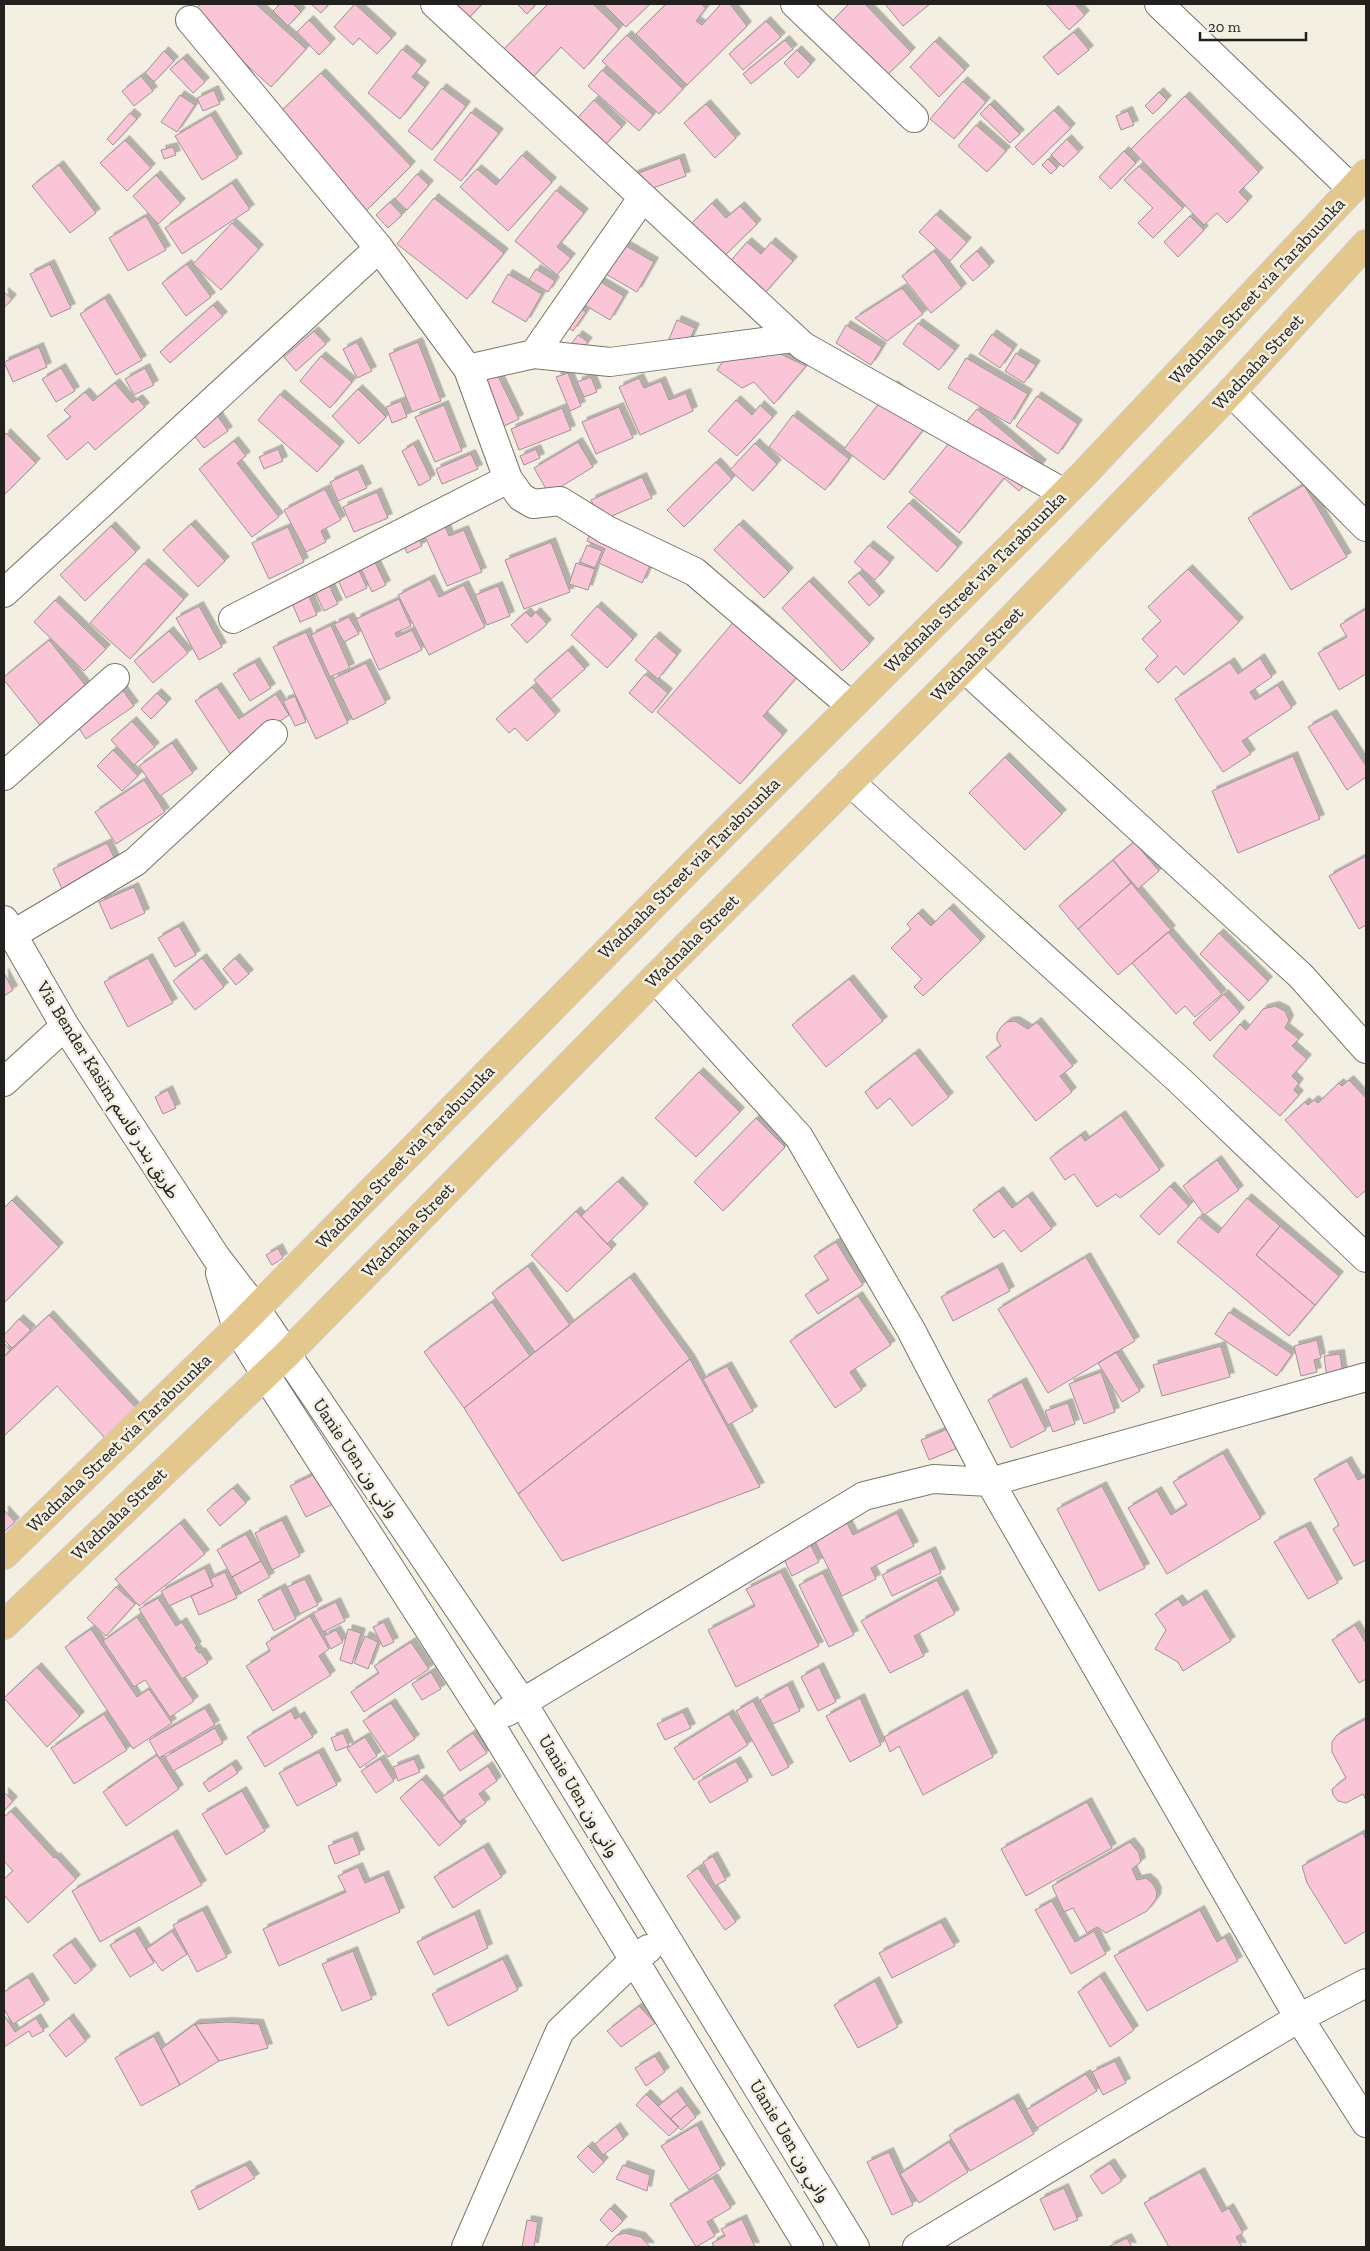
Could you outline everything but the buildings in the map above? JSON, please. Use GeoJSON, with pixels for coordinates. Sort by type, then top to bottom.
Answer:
{"type":"FeatureCollection","features":[{"type":"Feature","properties":{"kind":"main road","name":"Wadnaha Street via Tarabuunka"},"geometry":{"type":"LineString","coordinates":[[4,1555],[247,1318],[727,830],[1064,493],[1359,182]]}},
{"type":"Feature","properties":{"kind":"main road","name":"Wadnaha Street"},"geometry":{"type":"LineString","coordinates":[[4,1625],[286,1355],[655,978],[964,668],[1231,392],[1366,244]]}},
{"type":"Feature","properties":{"kind":"street"},"geometry":{"type":"LineString","coordinates":[[435,4],[802,346],[1064,493]]}},
{"type":"Feature","properties":{"kind":"street"},"geometry":{"type":"LineString","coordinates":[[795,4],[914,118]]}},
{"type":"Feature","properties":{"kind":"street"},"geometry":{"type":"LineString","coordinates":[[1160,4],[1359,182]]}},
{"type":"Feature","properties":{"kind":"street"},"geometry":{"type":"LineString","coordinates":[[190,20],[379,248],[468,369],[508,479],[521,497],[533,504],[560,501],[607,530],[695,572],[851,706]]}},
{"type":"Feature","properties":{"kind":"street"},"geometry":{"type":"LineString","coordinates":[[534,354],[643,198]]}},
{"type":"Feature","properties":{"kind":"street"},"geometry":{"type":"LineString","coordinates":[[4,593],[379,248]]}},
{"type":"Feature","properties":{"kind":"street"},"geometry":{"type":"LineString","coordinates":[[468,369],[534,354],[610,362],[793,338]]}},
{"type":"Feature","properties":{"kind":"street"},"geometry":{"type":"LineString","coordinates":[[1231,392],[1366,527]]}},
{"type":"Feature","properties":{"kind":"street"},"geometry":{"type":"LineString","coordinates":[[233,619],[508,479]]}},
{"type":"Feature","properties":{"kind":"street"},"geometry":{"type":"LineString","coordinates":[[964,668],[1301,976],[1366,1049]]}},
{"type":"Feature","properties":{"kind":"street"},"geometry":{"type":"LineString","coordinates":[[4,776],[115,678]]}},
{"type":"Feature","properties":{"kind":"street"},"geometry":{"type":"LineString","coordinates":[[8,928],[135,862],[273,734]]}},
{"type":"Feature","properties":{"kind":"street"},"geometry":{"type":"LineString","coordinates":[[850,782],[1178,1079],[1366,1258]]}},
{"type":"Feature","properties":{"kind":"street","name":"Via Bender Kasim طريق بندر قاسم"},"geometry":{"type":"LineString","coordinates":[[8,928],[65,1026],[216,1257],[247,1318],[264,1374]]}},
{"type":"Feature","properties":{"kind":"street"},"geometry":{"type":"LineString","coordinates":[[655,978],[799,1137],[911,1330],[990,1482],[1299,2018],[1366,2123]]}},
{"type":"Feature","properties":{"kind":"street"},"geometry":{"type":"LineString","coordinates":[[4,1082],[65,1026]]}},
{"type":"Feature","properties":{"kind":"street","name":"Via Bender Kasim طريق بندر قاسم"},"geometry":{"type":"LineString","coordinates":[[247,1318],[286,1355]]}},
{"type":"Feature","properties":{"kind":"street","name":"Uanie Uen واني ون"},"geometry":{"type":"LineString","coordinates":[[286,1355],[522,1702],[855,2247]]}},
{"type":"Feature","properties":{"kind":"street","name":"Uanie Uen واني ون"},"geometry":{"type":"LineString","coordinates":[[264,1374],[490,1724],[809,2247]]}},
{"type":"Feature","properties":{"kind":"street"},"geometry":{"type":"LineString","coordinates":[[490,1724],[522,1702],[864,1496],[934,1479],[990,1482],[1366,1377]]}},
{"type":"Feature","properties":{"kind":"street"},"geometry":{"type":"LineString","coordinates":[[466,2247],[560,2030],[634,1960],[665,1937]]}},
{"type":"Feature","properties":{"kind":"street"},"geometry":{"type":"LineString","coordinates":[[917,2247],[1299,2018],[1366,1983]]}}]}
